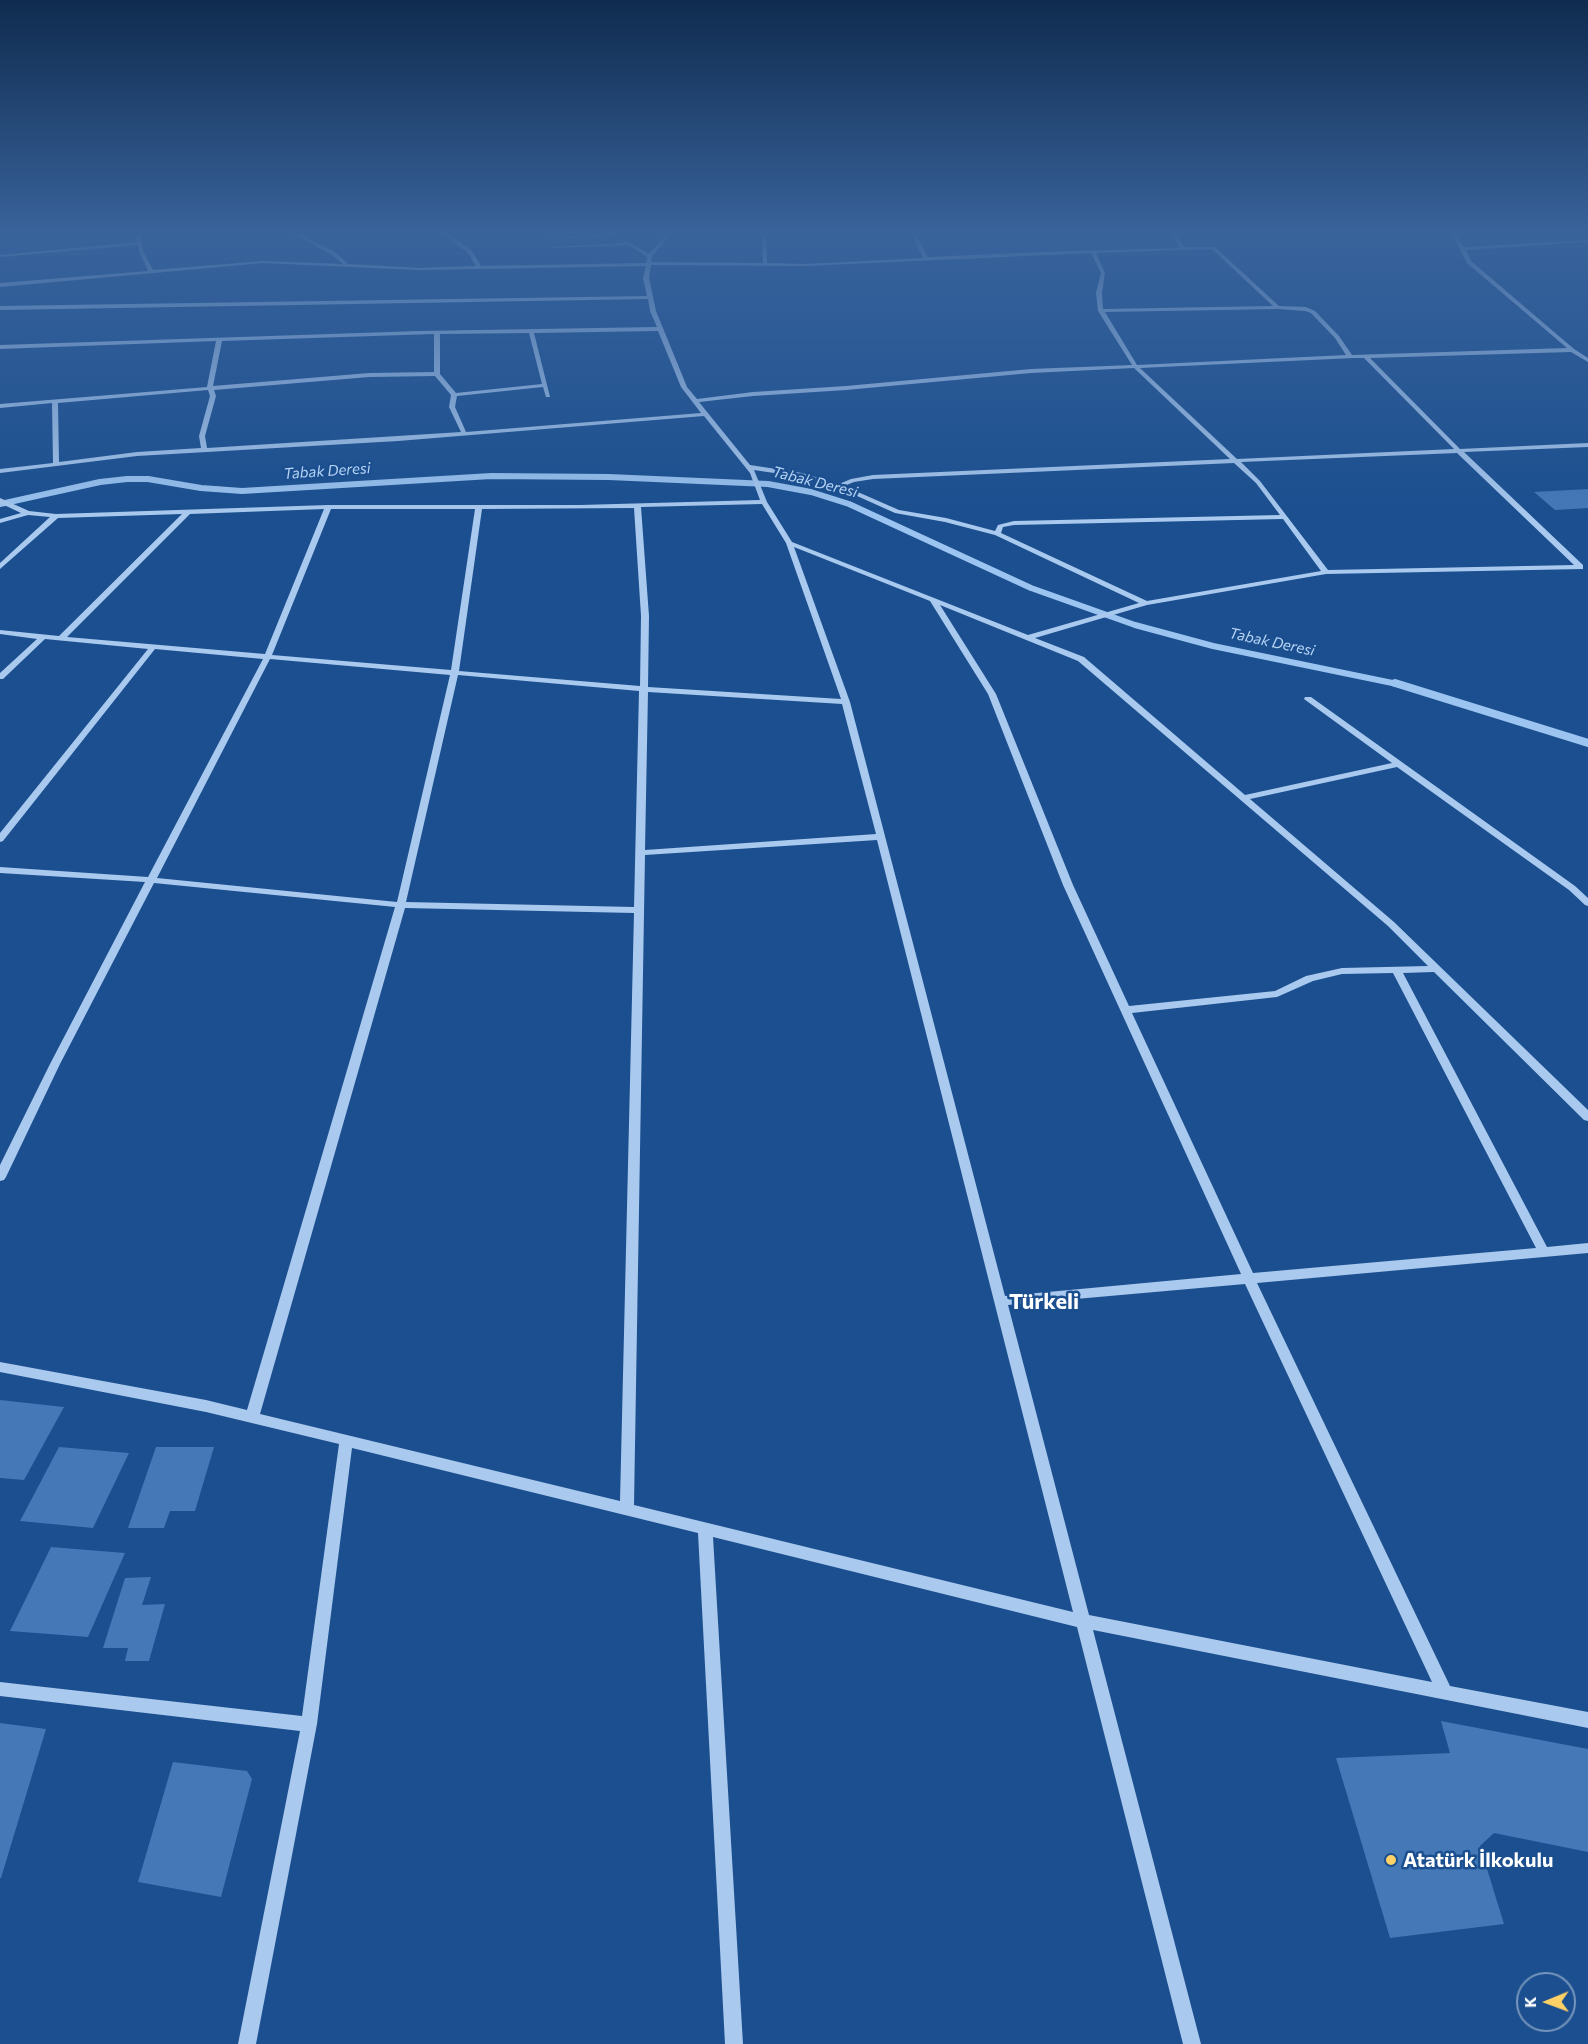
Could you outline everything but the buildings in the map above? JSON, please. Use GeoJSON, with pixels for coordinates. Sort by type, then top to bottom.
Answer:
{"type":"FeatureCollection","features":[{"type":"Feature","properties":{"kind":"street"},"geometry":{"type":"LineString","coordinates":[[1111,326],[1136,367],[1258,482],[1326,572]]}},
{"type":"Feature","properties":{"kind":"street"},"geometry":{"type":"LineString","coordinates":[[1326,326],[1337,337],[1351,358]]}},
{"type":"Feature","properties":{"kind":"street"},"geometry":{"type":"LineString","coordinates":[[1544,326],[1572,350],[1588,360]]}},
{"type":"Feature","properties":{"kind":"street"},"geometry":{"type":"LineString","coordinates":[[0,347],[437,333],[660,329],[684,387],[751,470],[763,498],[789,543],[846,702],[1192,2044]]}},
{"type":"Feature","properties":{"kind":"street"},"geometry":{"type":"LineString","coordinates":[[531,331],[548,396]]}},
{"type":"Feature","properties":{"kind":"street"},"geometry":{"type":"LineString","coordinates":[[437,333],[437,374],[454,395],[452,407],[464,433]]}},
{"type":"Feature","properties":{"kind":"street"},"geometry":{"type":"LineString","coordinates":[[204,450],[202,436],[213,396],[210,388],[219,341]]}},
{"type":"Feature","properties":{"kind":"street"},"geometry":{"type":"LineString","coordinates":[[695,401],[981,374],[1572,350]]}},
{"type":"Feature","properties":{"kind":"street"},"geometry":{"type":"LineString","coordinates":[[1027,638],[1146,603],[1326,572],[1580,567],[1458,451],[1366,357]]}},
{"type":"Feature","properties":{"kind":"street"},"geometry":{"type":"LineString","coordinates":[[0,406],[369,375],[437,374]]}},
{"type":"Feature","properties":{"kind":"street"},"geometry":{"type":"LineString","coordinates":[[454,395],[545,385]]}},
{"type":"Feature","properties":{"kind":"street"},"geometry":{"type":"LineString","coordinates":[[55,401],[56,463]]}},
{"type":"Feature","properties":{"kind":"street"},"geometry":{"type":"LineString","coordinates":[[0,471],[137,454],[464,433],[706,414]]}},
{"type":"Feature","properties":{"kind":"street"},"geometry":{"type":"LineString","coordinates":[[839,486],[853,480],[873,477],[1588,445]]}},
{"type":"Feature","properties":{"kind":"street"},"geometry":{"type":"LineString","coordinates":[[751,470],[802,475],[839,486],[897,512],[946,520],[997,534],[1146,603]]}},
{"type":"Feature","properties":{"kind":"street"},"geometry":{"type":"LineString","coordinates":[[0,500],[28,513],[56,516],[328,507],[637,505],[763,498]]}},
{"type":"Feature","properties":{"kind":"street"},"geometry":{"type":"LineString","coordinates":[[627,1509],[645,616],[637,505]]}},
{"type":"Feature","properties":{"kind":"street"},"geometry":{"type":"LineString","coordinates":[[0,1177],[55,1064],[268,656],[328,507]]}},
{"type":"Feature","properties":{"kind":"street"},"geometry":{"type":"LineString","coordinates":[[252,1418],[401,905],[455,672],[479,507]]}},
{"type":"Feature","properties":{"kind":"street"},"geometry":{"type":"LineString","coordinates":[[60,639],[188,512]]}},
{"type":"Feature","properties":{"kind":"street"},"geometry":{"type":"LineString","coordinates":[[0,521],[28,513]]}},
{"type":"Feature","properties":{"kind":"street"},"geometry":{"type":"LineString","coordinates":[[0,567],[56,516]]}},
{"type":"Feature","properties":{"kind":"street"},"geometry":{"type":"LineString","coordinates":[[997,534],[1000,526],[1014,523],[1286,517]]}},
{"type":"Feature","properties":{"kind":"street"},"geometry":{"type":"LineString","coordinates":[[789,543],[1081,659],[1391,924],[1588,1117]]}},
{"type":"Feature","properties":{"kind":"street"},"geometry":{"type":"LineString","coordinates":[[933,601],[992,694],[1068,885],[1249,1279],[1445,1692]]}},
{"type":"Feature","properties":{"kind":"street"},"geometry":{"type":"LineString","coordinates":[[0,632],[644,689],[846,702]]}},
{"type":"Feature","properties":{"kind":"street"},"geometry":{"type":"LineString","coordinates":[[0,677],[43,637]]}},
{"type":"Feature","properties":{"kind":"street"},"geometry":{"type":"LineString","coordinates":[[0,839],[154,646]]}},
{"type":"Feature","properties":{"kind":"street"},"geometry":{"type":"LineString","coordinates":[[1308,699],[1572,888],[1588,903]]}},
{"type":"Feature","properties":{"kind":"street"},"geometry":{"type":"LineString","coordinates":[[1244,798],[1398,764]]}},
{"type":"Feature","properties":{"kind":"street"},"geometry":{"type":"LineString","coordinates":[[640,853],[879,837]]}},
{"type":"Feature","properties":{"kind":"street"},"geometry":{"type":"LineString","coordinates":[[0,870],[152,880],[401,905],[639,910]]}},
{"type":"Feature","properties":{"kind":"street"},"geometry":{"type":"LineString","coordinates":[[1126,1010],[1277,994],[1310,978],[1342,971],[1437,969]]}},
{"type":"Feature","properties":{"kind":"street"},"geometry":{"type":"LineString","coordinates":[[1396,970],[1544,1252]]}},
{"type":"Feature","properties":{"kind":"street"},"geometry":{"type":"LineString","coordinates":[[1000,1301],[1588,1248]]}},
{"type":"Feature","properties":{"kind":"street"},"geometry":{"type":"LineString","coordinates":[[0,1367],[206,1406],[1082,1621],[1588,1720]]}},
{"type":"Feature","properties":{"kind":"street"},"geometry":{"type":"LineString","coordinates":[[247,2044],[309,1724],[346,1440]]}},
{"type":"Feature","properties":{"kind":"street"},"geometry":{"type":"LineString","coordinates":[[705,1529],[734,2044]]}},
{"type":"Feature","properties":{"kind":"street"},"geometry":{"type":"LineString","coordinates":[[0,1689],[309,1724]]}},
{"type":"Feature","properties":{"kind":"waterway","name":"Tabak Deresi"},"geometry":{"type":"LineString","coordinates":[[0,504],[100,482],[127,479],[148,479],[201,488],[242,491],[491,476],[609,477],[768,484],[811,492],[849,504],[1031,588],[1135,625],[1213,646],[1400,685]]}},
{"type":"Feature","properties":{"kind":"waterway","name":"Tabak Deresi"},"geometry":{"type":"LineString","coordinates":[[1395,683],[1400,685]]}},
{"type":"Feature","properties":{"kind":"waterway","name":"Tabak Deresi"},"geometry":{"type":"LineString","coordinates":[[1400,685],[1588,743]]}},
{"type":"Feature","properties":{"kind":"place","name":"Atatürk İlkokulu"},"geometry":{"type":"Point","coordinates":[1391,1860]}},
{"type":"Feature","properties":{"kind":"district","name":"Türkeli"},"geometry":{"type":"Point","coordinates":[1044,1302]}}]}
